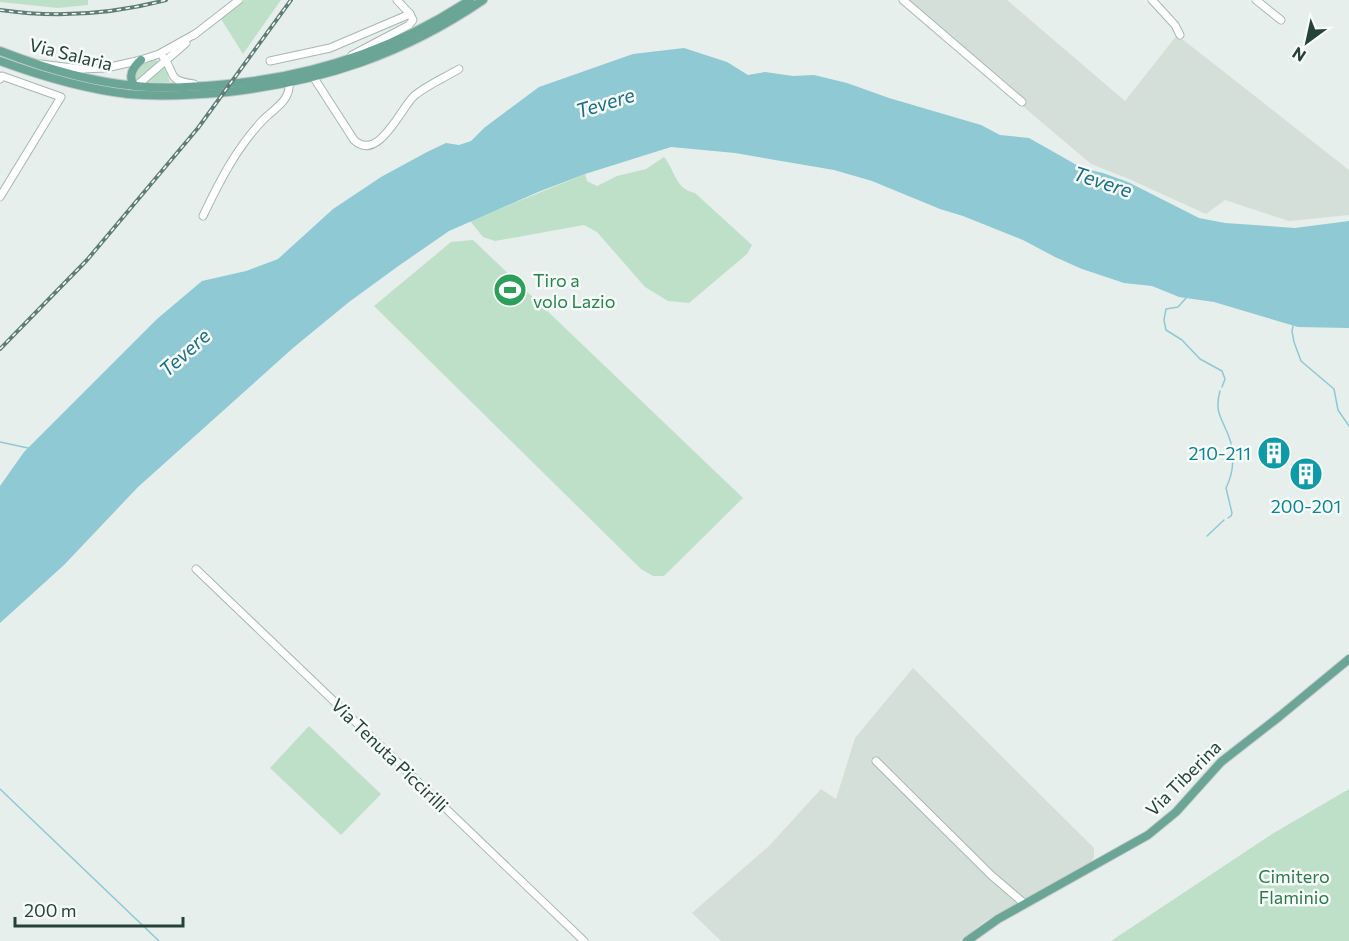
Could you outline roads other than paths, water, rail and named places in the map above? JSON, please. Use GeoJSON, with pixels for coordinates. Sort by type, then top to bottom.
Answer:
{"type":"FeatureCollection","features":[{"type":"Feature","properties":{"kind":"main road"},"geometry":{"type":"LineString","coordinates":[[135,90],[208,86],[278,78],[345,61],[400,40],[470,0]]}},
{"type":"Feature","properties":{"kind":"main road"},"geometry":{"type":"LineString","coordinates":[[135,90],[210,94],[314,78],[355,66],[404,45],[446,24],[483,0]]}},
{"type":"Feature","properties":{"kind":"main road","name":"Via Salaria"},"geometry":{"type":"LineString","coordinates":[[0,51],[32,68]]}},
{"type":"Feature","properties":{"kind":"main road"},"geometry":{"type":"LineString","coordinates":[[135,90],[131,75],[141,60]]}},
{"type":"Feature","properties":{"kind":"main road","name":"Via Salaria"},"geometry":{"type":"LineString","coordinates":[[0,61],[135,90]]}},
{"type":"Feature","properties":{"kind":"main road","name":"Via Tiberina"},"geometry":{"type":"LineString","coordinates":[[967,941],[998,919],[1148,835],[1176,812],[1221,762],[1349,659]]}},
{"type":"Feature","properties":{"kind":"street"},"geometry":{"type":"LineString","coordinates":[[135,90],[166,59],[239,0]]}},
{"type":"Feature","properties":{"kind":"street"},"geometry":{"type":"LineString","coordinates":[[345,61],[353,54],[409,25],[413,20],[397,0]]}},
{"type":"Feature","properties":{"kind":"street"},"geometry":{"type":"LineString","coordinates":[[903,0],[1022,102]]}},
{"type":"Feature","properties":{"kind":"street"},"geometry":{"type":"LineString","coordinates":[[1152,0],[1180,35]]}},
{"type":"Feature","properties":{"kind":"street"},"geometry":{"type":"LineString","coordinates":[[1256,0],[1281,20]]}},
{"type":"Feature","properties":{"kind":"street"},"geometry":{"type":"LineString","coordinates":[[270,61],[330,48],[410,14]]}},
{"type":"Feature","properties":{"kind":"street"},"geometry":{"type":"LineString","coordinates":[[27,84],[32,68],[97,69],[141,60],[159,54],[195,34]]}},
{"type":"Feature","properties":{"kind":"street"},"geometry":{"type":"LineString","coordinates":[[159,54],[166,59],[171,74],[177,80],[208,86]]}},
{"type":"Feature","properties":{"kind":"street"},"geometry":{"type":"LineString","coordinates":[[314,78],[354,140],[359,145],[366,146],[377,141],[389,130],[416,95],[459,69]]}},
{"type":"Feature","properties":{"kind":"street"},"geometry":{"type":"LineString","coordinates":[[0,79],[2,76],[61,96],[0,197]]}},
{"type":"Feature","properties":{"kind":"street"},"geometry":{"type":"LineString","coordinates":[[203,216],[227,168],[251,134],[287,97],[289,83]]}},
{"type":"Feature","properties":{"kind":"street","name":"Via Tenuta Piccirilli"},"geometry":{"type":"LineString","coordinates":[[196,569],[584,941]]}},
{"type":"Feature","properties":{"kind":"street"},"geometry":{"type":"LineString","coordinates":[[876,761],[991,875],[1025,904]]}},
{"type":"Feature","properties":{"kind":"water","name":"Tevere"},"geometry":{"type":"Polygon","coordinates":[[[684,48],[727,62],[748,75],[765,72],[793,76],[814,75],[847,83],[981,125],[1000,135],[1029,138],[1082,168],[1128,182],[1199,218],[1225,223],[1295,228],[1349,221],[1349,328],[1298,327],[1214,302],[1179,297],[1152,286],[1124,283],[1082,269],[1023,240],[963,216],[872,181],[834,170],[735,153],[671,147],[585,174],[538,192],[449,231],[397,267],[349,302],[293,348],[138,487],[64,565],[0,623],[0,486],[24,452],[157,319],[202,281],[246,271],[278,259],[333,209],[381,177],[446,143],[459,145],[471,141],[484,128],[539,87],[633,54],[684,48]]]}},
{"type":"Feature","properties":{"kind":"waterway"},"geometry":{"type":"LineString","coordinates":[[1186,298],[1178,307],[1166,309],[1164,320],[1166,330],[1182,340],[1200,359],[1222,371],[1225,379],[1222,387]]}},
{"type":"Feature","properties":{"kind":"waterway"},"geometry":{"type":"LineString","coordinates":[[1293,326],[1294,342],[1301,361],[1334,389],[1338,410],[1349,426]]}},
{"type":"Feature","properties":{"kind":"waterway"},"geometry":{"type":"LineString","coordinates":[[1220,391],[1218,410],[1231,443],[1233,456],[1231,476],[1226,488],[1232,513],[1228,518]]}},
{"type":"Feature","properties":{"kind":"waterway"},"geometry":{"type":"LineString","coordinates":[[0,442],[28,448]]}},
{"type":"Feature","properties":{"kind":"waterway"},"geometry":{"type":"LineString","coordinates":[[1207,536],[1224,520]]}},
{"type":"Feature","properties":{"kind":"waterway"},"geometry":{"type":"LineString","coordinates":[[0,789],[159,941]]}},
{"type":"Feature","properties":{"kind":"railway"},"geometry":{"type":"LineString","coordinates":[[0,10],[42,14],[84,13],[125,9],[166,0]]}},
{"type":"Feature","properties":{"kind":"railway"},"geometry":{"type":"LineString","coordinates":[[0,349],[87,260],[198,128],[291,0]]}},
{"type":"Feature","properties":{"kind":"place","name":"Tiro a volo Lazio"},"geometry":{"type":"Point","coordinates":[510,290]}},
{"type":"Feature","properties":{"kind":"place","name":"210-211"},"geometry":{"type":"Point","coordinates":[1274,453]}},
{"type":"Feature","properties":{"kind":"place","name":"200-201"},"geometry":{"type":"Point","coordinates":[1306,474]}},
{"type":"Feature","properties":{"kind":"park label","name":"Cimitero Flaminio"},"geometry":{"type":"Point","coordinates":[1294,886]}}]}
